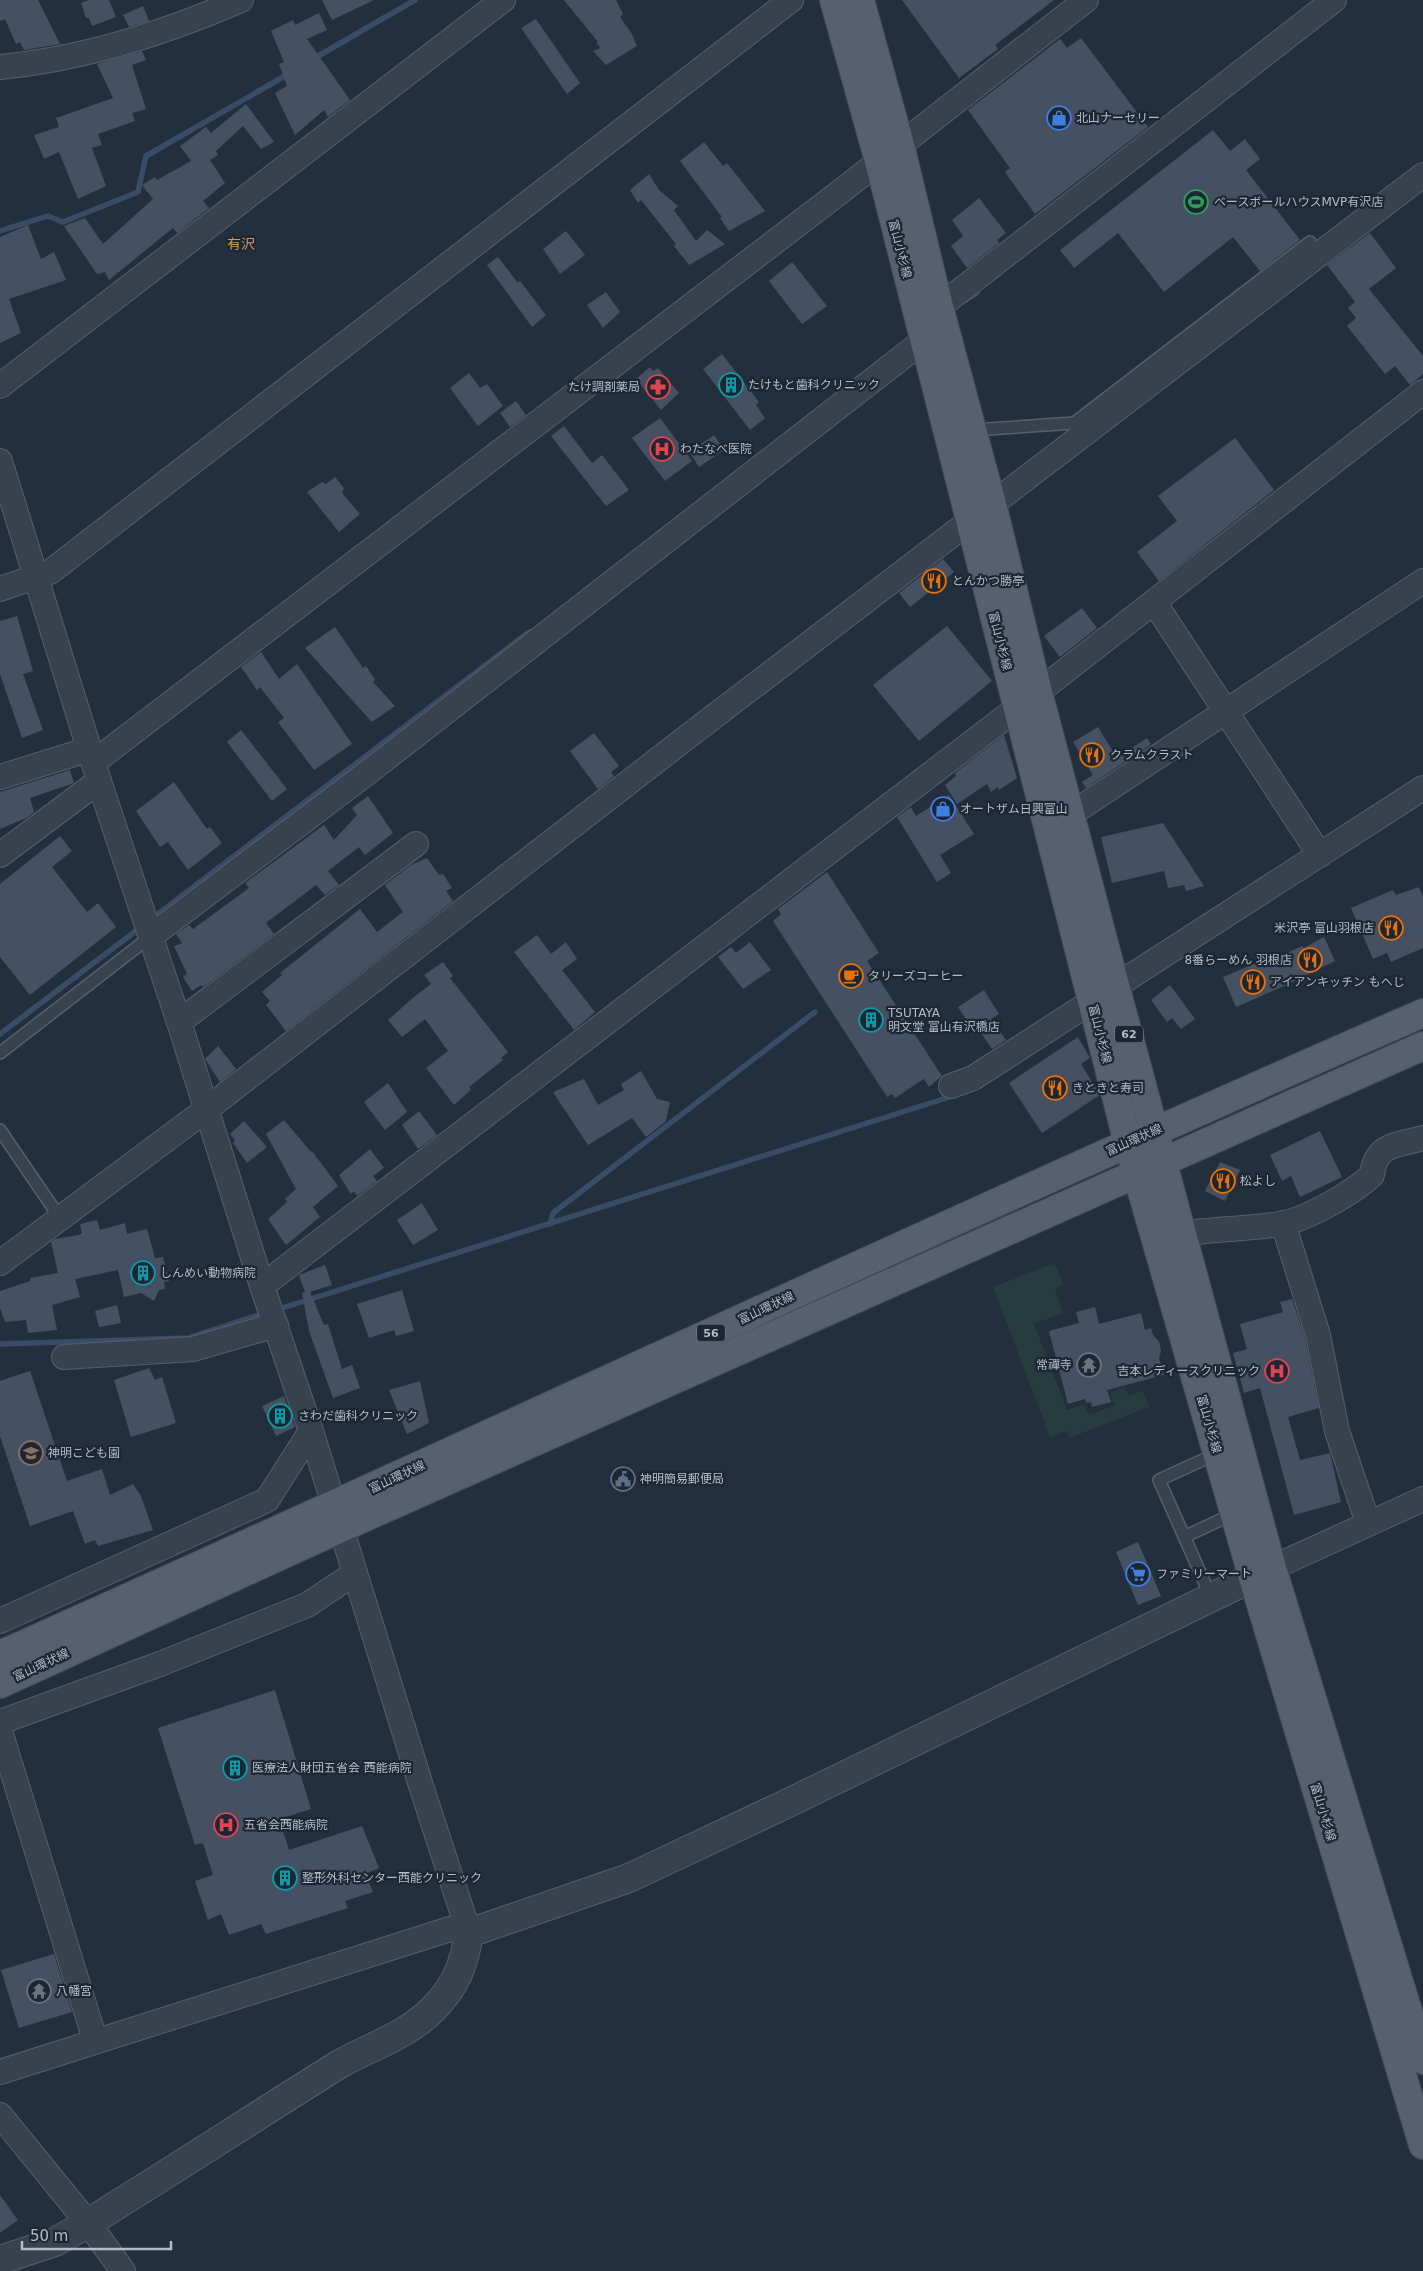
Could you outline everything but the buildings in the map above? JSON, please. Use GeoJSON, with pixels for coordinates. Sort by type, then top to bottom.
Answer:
{"type":"FeatureCollection","features":[{"type":"Feature","properties":{"kind":"main road","name":"富山小杉線"},"geometry":{"type":"LineString","coordinates":[[834,0],[879,161],[970,521],[1028,699],[1071,814],[1115,985],[1164,1160],[1263,1573],[1423,2145]]}},
{"type":"Feature","properties":{"kind":"main road","name":"富山小杉線"},"geometry":{"type":"LineString","coordinates":[[860,0],[900,145],[939,307],[992,504],[1028,699],[1092,1002],[1136,1173],[1235,1513],[1263,1573],[1423,2060]]}},
{"type":"Feature","properties":{"kind":"main road","name":"富山環状線"},"geometry":{"type":"LineString","coordinates":[[0,1684],[338,1517],[1155,1130],[1423,1013]]}},
{"type":"Feature","properties":{"kind":"main road","name":"富山環状線"},"geometry":{"type":"LineString","coordinates":[[0,1655],[338,1517],[1136,1173],[1423,1046]]}},
{"type":"Feature","properties":{"kind":"street"},"geometry":{"type":"LineString","coordinates":[[0,67],[29,64],[96,50],[187,22],[242,0]]}},
{"type":"Feature","properties":{"kind":"street"},"geometry":{"type":"LineString","coordinates":[[0,386],[503,0]]}},
{"type":"Feature","properties":{"kind":"street"},"geometry":{"type":"LineString","coordinates":[[0,589],[50,572],[791,0]]}},
{"type":"Feature","properties":{"kind":"street"},"geometry":{"type":"LineString","coordinates":[[0,856],[94,764],[1086,0]]}},
{"type":"Feature","properties":{"kind":"street"},"geometry":{"type":"LineString","coordinates":[[939,307],[1334,0]]}},
{"type":"Feature","properties":{"kind":"street"},"geometry":{"type":"LineString","coordinates":[[0,1264],[207,1109],[992,504],[1106,407],[1423,175]]}},
{"type":"Feature","properties":{"kind":"street"},"geometry":{"type":"LineString","coordinates":[[150,937],[367,773],[923,341]]}},
{"type":"Feature","properties":{"kind":"street"},"geometry":{"type":"LineString","coordinates":[[262,1286],[1154,602],[1423,392]]}},
{"type":"Feature","properties":{"kind":"street"},"geometry":{"type":"LineString","coordinates":[[0,2260],[55,2242],[341,2064],[397,2036],[431,2011],[451,1988],[465,1960],[469,1933],[419,1780],[311,1431],[262,1286],[179,1022],[94,764],[1,466]]}},
{"type":"Feature","properties":{"kind":"street"},"geometry":{"type":"LineString","coordinates":[[1071,814],[1423,581]]}},
{"type":"Feature","properties":{"kind":"street"},"geometry":{"type":"LineString","coordinates":[[1154,602],[1320,855]]}},
{"type":"Feature","properties":{"kind":"street"},"geometry":{"type":"LineString","coordinates":[[0,777],[94,764]]}},
{"type":"Feature","properties":{"kind":"street"},"geometry":{"type":"LineString","coordinates":[[952,1086],[973,1078],[1423,788]]}},
{"type":"Feature","properties":{"kind":"street"},"geometry":{"type":"LineString","coordinates":[[179,1022],[416,844]]}},
{"type":"Feature","properties":{"kind":"street"},"geometry":{"type":"LineString","coordinates":[[1182,1235],[1283,1224],[1320,1210],[1363,1183],[1372,1175],[1374,1161],[1382,1150],[1423,1138]]}},
{"type":"Feature","properties":{"kind":"street"},"geometry":{"type":"LineString","coordinates":[[1283,1224],[1318,1335],[1337,1431],[1368,1524]]}},
{"type":"Feature","properties":{"kind":"street"},"geometry":{"type":"LineString","coordinates":[[64,1357],[194,1349],[276,1325]]}},
{"type":"Feature","properties":{"kind":"street"},"geometry":{"type":"LineString","coordinates":[[0,1621],[267,1500],[311,1431]]}},
{"type":"Feature","properties":{"kind":"street"},"geometry":{"type":"LineString","coordinates":[[0,2072],[95,2040],[450,1929],[469,1933],[629,1878],[1263,1573],[1423,1499]]}},
{"type":"Feature","properties":{"kind":"street"},"geometry":{"type":"LineString","coordinates":[[0,1722],[160,1664],[307,1605],[355,1573]]}},
{"type":"Feature","properties":{"kind":"street"},"geometry":{"type":"LineString","coordinates":[[0,1731],[95,2040]]}},
{"type":"Feature","properties":{"kind":"street"},"geometry":{"type":"LineString","coordinates":[[0,2115],[88,2223],[122,2271]]}},
{"type":"Feature","properties":{"kind":"lane"},"geometry":{"type":"LineString","coordinates":[[988,429],[1074,423],[1106,407],[1310,242]]}},
{"type":"Feature","properties":{"kind":"lane"},"geometry":{"type":"LineString","coordinates":[[0,1053],[150,937]]}},
{"type":"Feature","properties":{"kind":"lane"},"geometry":{"type":"LineString","coordinates":[[0,1130],[60,1218]]}},
{"type":"Feature","properties":{"kind":"lane"},"geometry":{"type":"LineString","coordinates":[[1211,1598],[1159,1480],[1218,1453]]}},
{"type":"Feature","properties":{"kind":"lane"},"geometry":{"type":"LineString","coordinates":[[1184,1537],[1235,1513]]}},
{"type":"Feature","properties":{"kind":"green space"},"geometry":{"type":"Polygon","coordinates":[[[1055,1263],[1063,1285],[1055,1289],[1063,1313],[1034,1324],[1067,1410],[1084,1404],[1089,1415],[1115,1405],[1110,1393],[1125,1387],[1128,1396],[1143,1391],[1149,1407],[1069,1438],[1066,1431],[1050,1437],[993,1287],[1055,1263]]]}},
{"type":"Feature","properties":{"kind":"waterway"},"geometry":{"type":"LineString","coordinates":[[313,59],[415,0]]}},
{"type":"Feature","properties":{"kind":"waterway"},"geometry":{"type":"LineString","coordinates":[[0,231],[48,216],[63,222],[138,192],[146,156],[290,73]]}},
{"type":"Feature","properties":{"kind":"waterway"},"geometry":{"type":"LineString","coordinates":[[966,300],[977,293]]}},
{"type":"Feature","properties":{"kind":"waterway"},"geometry":{"type":"LineString","coordinates":[[150,920],[529,632]]}},
{"type":"Feature","properties":{"kind":"waterway"},"geometry":{"type":"LineString","coordinates":[[0,1034],[141,927]]}},
{"type":"Feature","properties":{"kind":"waterway"},"geometry":{"type":"LineString","coordinates":[[550,1224],[553,1213],[815,1012]]}},
{"type":"Feature","properties":{"kind":"waterway"},"geometry":{"type":"LineString","coordinates":[[276,1310],[956,1095]]}},
{"type":"Feature","properties":{"kind":"waterway"},"geometry":{"type":"LineString","coordinates":[[0,1344],[188,1338],[265,1313]]}},
{"type":"Feature","properties":{"kind":"place","name":"北山ナーセリー"},"geometry":{"type":"Point","coordinates":[1059,118]}},
{"type":"Feature","properties":{"kind":"place","name":"ベースボールハウスMVP有沢店"},"geometry":{"type":"Point","coordinates":[1196,202]}},
{"type":"Feature","properties":{"kind":"place","name":"たけもと歯科クリニック"},"geometry":{"type":"Point","coordinates":[731,385]}},
{"type":"Feature","properties":{"kind":"place","name":"たけ調剤薬局"},"geometry":{"type":"Point","coordinates":[658,387]}},
{"type":"Feature","properties":{"kind":"place","name":"わたなべ医院"},"geometry":{"type":"Point","coordinates":[662,449]}},
{"type":"Feature","properties":{"kind":"place","name":"とんかつ勝亭"},"geometry":{"type":"Point","coordinates":[934,581]}},
{"type":"Feature","properties":{"kind":"place","name":"クラムクラスト"},"geometry":{"type":"Point","coordinates":[1092,755]}},
{"type":"Feature","properties":{"kind":"place","name":"オートザム日興富山"},"geometry":{"type":"Point","coordinates":[943,809]}},
{"type":"Feature","properties":{"kind":"place","name":"米沢亭 富山羽根店"},"geometry":{"type":"Point","coordinates":[1391,928]}},
{"type":"Feature","properties":{"kind":"place","name":"8番らーめん 羽根店"},"geometry":{"type":"Point","coordinates":[1310,960]}},
{"type":"Feature","properties":{"kind":"place","name":"タリーズコーヒー"},"geometry":{"type":"Point","coordinates":[851,976]}},
{"type":"Feature","properties":{"kind":"place","name":"アイアンキッチン もへじ"},"geometry":{"type":"Point","coordinates":[1253,982]}},
{"type":"Feature","properties":{"kind":"place","name":"TSUTAYA 明文堂 富山有沢橋店"},"geometry":{"type":"Point","coordinates":[871,1020]}},
{"type":"Feature","properties":{"kind":"place","name":"きときと寿司"},"geometry":{"type":"Point","coordinates":[1055,1088]}},
{"type":"Feature","properties":{"kind":"place","name":"松よし"},"geometry":{"type":"Point","coordinates":[1223,1181]}},
{"type":"Feature","properties":{"kind":"place","name":"しんめい動物病院"},"geometry":{"type":"Point","coordinates":[143,1273]}},
{"type":"Feature","properties":{"kind":"place","name":"常禪寺"},"geometry":{"type":"Point","coordinates":[1089,1365]}},
{"type":"Feature","properties":{"kind":"place","name":"吉本レディースクリニック"},"geometry":{"type":"Point","coordinates":[1277,1371]}},
{"type":"Feature","properties":{"kind":"place","name":"さわだ歯科クリニック"},"geometry":{"type":"Point","coordinates":[280,1416]}},
{"type":"Feature","properties":{"kind":"place","name":"神明こども園"},"geometry":{"type":"Point","coordinates":[31,1453]}},
{"type":"Feature","properties":{"kind":"place","name":"神明簡易郵便局"},"geometry":{"type":"Point","coordinates":[623,1479]}},
{"type":"Feature","properties":{"kind":"place","name":"ファミリーマート"},"geometry":{"type":"Point","coordinates":[1138,1574]}},
{"type":"Feature","properties":{"kind":"place","name":"医療法人財団五省会 西能病院"},"geometry":{"type":"Point","coordinates":[235,1768]}},
{"type":"Feature","properties":{"kind":"place","name":"五省会西能病院"},"geometry":{"type":"Point","coordinates":[226,1825]}},
{"type":"Feature","properties":{"kind":"place","name":"整形外科センター西能クリニック"},"geometry":{"type":"Point","coordinates":[285,1878]}},
{"type":"Feature","properties":{"kind":"place","name":"八幡宮"},"geometry":{"type":"Point","coordinates":[39,1991]}},
{"type":"Feature","properties":{"kind":"district","name":"有沢"},"geometry":{"type":"Point","coordinates":[241,244]}}]}
